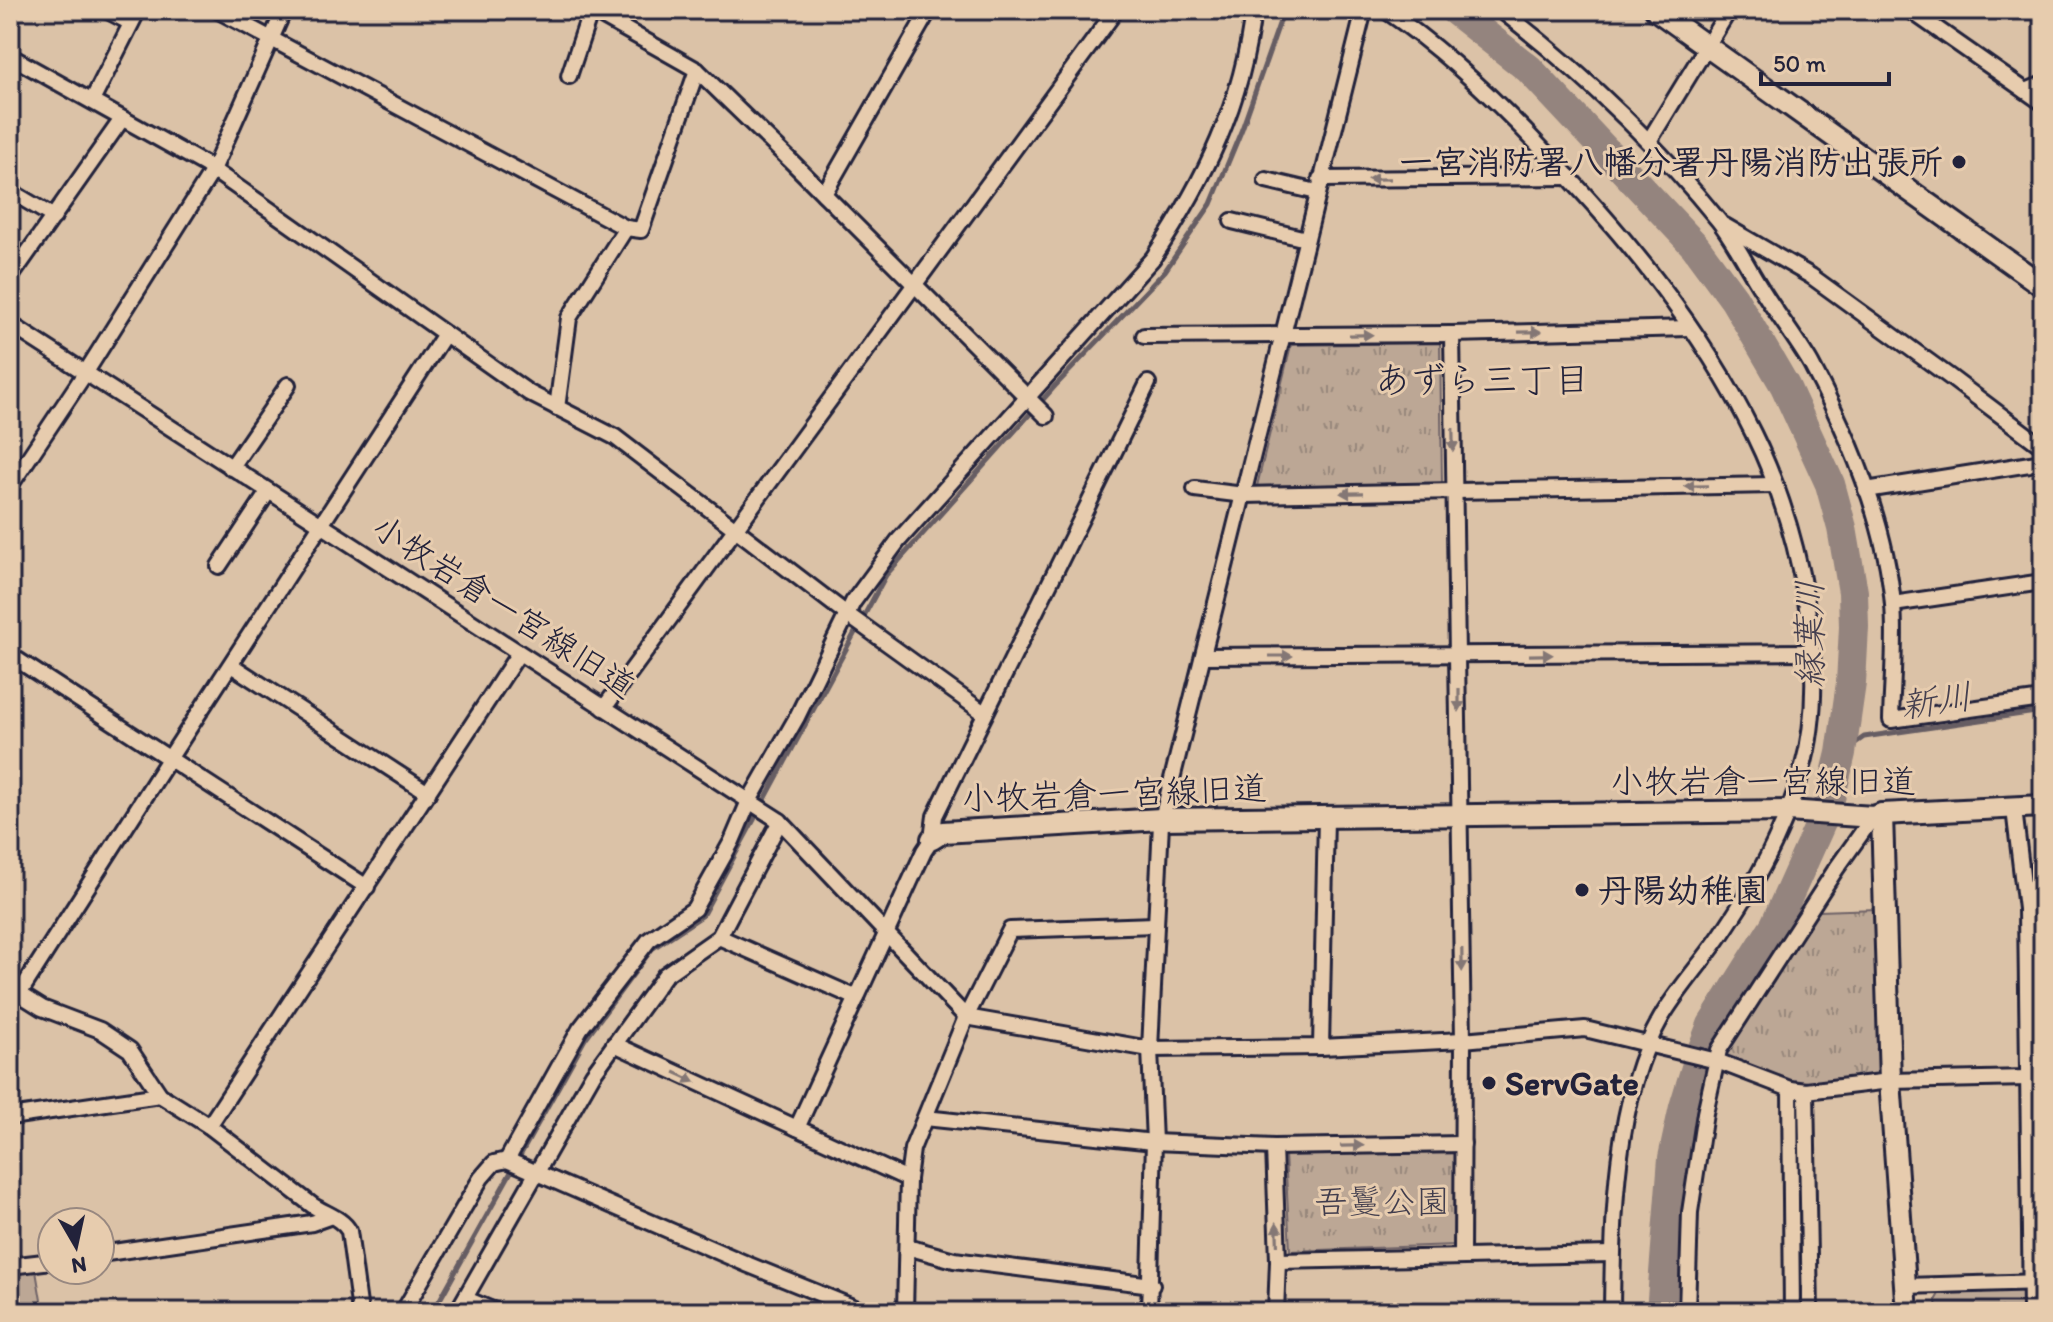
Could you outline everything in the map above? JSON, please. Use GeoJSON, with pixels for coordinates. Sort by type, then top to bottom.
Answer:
{"type":"FeatureCollection","features":[{"type":"Feature","properties":{"kind":"street"},"geometry":{"type":"LineString","coordinates":[[92,101],[134,17],[106,10]]}},
{"type":"Feature","properties":{"kind":"street"},"geometry":{"type":"LineString","coordinates":[[217,10],[626,228],[641,230],[697,70]]}},
{"type":"Feature","properties":{"kind":"street"},"geometry":{"type":"LineString","coordinates":[[10,486],[213,170],[284,10]]}},
{"type":"Feature","properties":{"kind":"street"},"geometry":{"type":"LineString","coordinates":[[824,194],[929,10]]}},
{"type":"Feature","properties":{"kind":"street"},"geometry":{"type":"LineString","coordinates":[[604,708],[1116,10]]}},
{"type":"Feature","properties":{"kind":"street"},"geometry":{"type":"LineString","coordinates":[[508,1160],[577,1033],[649,940],[694,909],[851,617],[853,602],[898,541],[1153,258],[1192,196],[1218,142],[1241,81],[1253,10]]}},
{"type":"Feature","properties":{"kind":"street"},"geometry":{"type":"LineString","coordinates":[[1149,1312],[1154,1142],[1150,1049],[1161,819],[1364,10]]}},
{"type":"Feature","properties":{"kind":"street"},"geometry":{"type":"LineString","coordinates":[[1385,10],[1411,27],[1471,79],[1569,177],[1652,274],[1726,382],[1755,436],[1791,535],[1803,589],[1812,652],[1810,728],[1795,812],[1724,931],[1661,1017],[1648,1045],[1636,1080],[1620,1150],[1612,1254],[1612,1312]]}},
{"type":"Feature","properties":{"kind":"street"},"geometry":{"type":"LineString","coordinates":[[1501,10],[1649,141],[1721,224],[1810,362],[1843,430],[1866,490],[1883,548],[1893,604],[1891,720],[2043,699]]}},
{"type":"Feature","properties":{"kind":"street"},"geometry":{"type":"LineString","coordinates":[[1656,10],[2043,286]]}},
{"type":"Feature","properties":{"kind":"street"},"geometry":{"type":"LineString","coordinates":[[1649,141],[1729,10]]}},
{"type":"Feature","properties":{"kind":"street"},"geometry":{"type":"LineString","coordinates":[[1910,10],[2043,103]]}},
{"type":"Feature","properties":{"kind":"street"},"geometry":{"type":"LineString","coordinates":[[569,76],[598,12],[697,70],[1045,415]]}},
{"type":"Feature","properties":{"kind":"street"},"geometry":{"type":"LineString","coordinates":[[10,56],[213,170],[529,393],[615,437],[851,617],[984,713]]}},
{"type":"Feature","properties":{"kind":"street"},"geometry":{"type":"LineString","coordinates":[[2026,91],[2043,84]]}},
{"type":"Feature","properties":{"kind":"street"},"geometry":{"type":"LineString","coordinates":[[10,278],[122,119]]}},
{"type":"Feature","properties":{"kind":"street"},"geometry":{"type":"LineString","coordinates":[[1266,180],[1319,186],[1569,177]]}},
{"type":"Feature","properties":{"kind":"street"},"geometry":{"type":"LineString","coordinates":[[10,191],[54,217]]}},
{"type":"Feature","properties":{"kind":"street"},"geometry":{"type":"LineString","coordinates":[[1232,221],[1306,239]]}},
{"type":"Feature","properties":{"kind":"street"},"geometry":{"type":"LineString","coordinates":[[1721,224],[1811,276],[2043,447]]}},
{"type":"Feature","properties":{"kind":"street"},"geometry":{"type":"LineString","coordinates":[[557,408],[569,318],[626,228]]}},
{"type":"Feature","properties":{"kind":"street","name":"小牧岩倉一宮線旧道"},"geometry":{"type":"LineString","coordinates":[[10,324],[775,818],[888,932],[932,839],[943,832],[1161,819],[1795,812],[1872,816],[2043,806]]}},
{"type":"Feature","properties":{"kind":"street"},"geometry":{"type":"LineString","coordinates":[[1144,336],[1452,334],[1690,328]]}},
{"type":"Feature","properties":{"kind":"street"},"geometry":{"type":"LineString","coordinates":[[329,1217],[209,1126],[160,1095],[130,1050],[100,1030],[42,1008],[15,991],[445,334]]}},
{"type":"Feature","properties":{"kind":"street"},"geometry":{"type":"LineString","coordinates":[[1452,334],[1459,656],[1462,1257]]}},
{"type":"Feature","properties":{"kind":"street"},"geometry":{"type":"LineString","coordinates":[[932,839],[935,816],[1148,383]]}},
{"type":"Feature","properties":{"kind":"street"},"geometry":{"type":"LineString","coordinates":[[231,468],[288,385]]}},
{"type":"Feature","properties":{"kind":"street"},"geometry":{"type":"LineString","coordinates":[[1866,490],[2043,462]]}},
{"type":"Feature","properties":{"kind":"street"},"geometry":{"type":"LineString","coordinates":[[1195,489],[1244,495],[1774,485]]}},
{"type":"Feature","properties":{"kind":"street"},"geometry":{"type":"LineString","coordinates":[[219,566],[268,492]]}},
{"type":"Feature","properties":{"kind":"street"},"geometry":{"type":"LineString","coordinates":[[1893,604],[2043,582]]}},
{"type":"Feature","properties":{"kind":"street"},"geometry":{"type":"LineString","coordinates":[[1203,656],[1812,652]]}},
{"type":"Feature","properties":{"kind":"street"},"geometry":{"type":"LineString","coordinates":[[209,1126],[519,653]]}},
{"type":"Feature","properties":{"kind":"street"},"geometry":{"type":"LineString","coordinates":[[10,655],[367,887]]}},
{"type":"Feature","properties":{"kind":"street"},"geometry":{"type":"LineString","coordinates":[[231,665],[428,793]]}},
{"type":"Feature","properties":{"kind":"street"},"geometry":{"type":"LineString","coordinates":[[2014,809],[2026,909],[2035,1031],[2028,1078],[2036,1093],[2037,1283],[2031,1312]]}},
{"type":"Feature","properties":{"kind":"street"},"geometry":{"type":"LineString","coordinates":[[1687,1312],[1690,1212],[1713,1060],[1872,816]]}},
{"type":"Feature","properties":{"kind":"street"},"geometry":{"type":"LineString","coordinates":[[1872,816],[1907,1312]]}},
{"type":"Feature","properties":{"kind":"street"},"geometry":{"type":"LineString","coordinates":[[457,1312],[532,1171],[593,1074],[665,975],[719,937],[775,818]]}},
{"type":"Feature","properties":{"kind":"street"},"geometry":{"type":"LineString","coordinates":[[1321,1047],[1326,818]]}},
{"type":"Feature","properties":{"kind":"street"},"geometry":{"type":"LineString","coordinates":[[2026,909],[2043,907]]}},
{"type":"Feature","properties":{"kind":"street"},"geometry":{"type":"LineString","coordinates":[[905,1312],[908,1179],[912,1149],[966,1017],[1010,930],[1155,925]]}},
{"type":"Feature","properties":{"kind":"street"},"geometry":{"type":"LineString","coordinates":[[797,1128],[888,932],[966,1017],[1150,1049],[1321,1047],[1463,1040],[1585,1029],[1713,1060],[1790,1089],[1806,1091],[1890,1081],[2028,1078]]}},
{"type":"Feature","properties":{"kind":"street"},"geometry":{"type":"LineString","coordinates":[[719,937],[857,998]]}},
{"type":"Feature","properties":{"kind":"street"},"geometry":{"type":"LineString","coordinates":[[614,1044],[908,1179]]}},
{"type":"Feature","properties":{"kind":"street"},"geometry":{"type":"LineString","coordinates":[[1790,1089],[1792,1312]]}},
{"type":"Feature","properties":{"kind":"street"},"geometry":{"type":"LineString","coordinates":[[1806,1091],[1810,1312]]}},
{"type":"Feature","properties":{"kind":"street"},"geometry":{"type":"LineString","coordinates":[[10,1117],[160,1095]]}},
{"type":"Feature","properties":{"kind":"street"},"geometry":{"type":"LineString","coordinates":[[925,1118],[1154,1142],[1274,1147],[1463,1144]]}},
{"type":"Feature","properties":{"kind":"street"},"geometry":{"type":"LineString","coordinates":[[1274,1147],[1278,1261],[1276,1312]]}},
{"type":"Feature","properties":{"kind":"street"},"geometry":{"type":"LineString","coordinates":[[403,1312],[481,1178],[494,1163],[508,1160],[865,1312]]}},
{"type":"Feature","properties":{"kind":"street"},"geometry":{"type":"LineString","coordinates":[[116,1252],[312,1223],[329,1217],[339,1218],[349,1231],[360,1312]]}},
{"type":"Feature","properties":{"kind":"street"},"geometry":{"type":"LineString","coordinates":[[907,1247],[954,1260],[1152,1285]]}},
{"type":"Feature","properties":{"kind":"street"},"geometry":{"type":"LineString","coordinates":[[1278,1261],[1612,1254]]}},
{"type":"Feature","properties":{"kind":"street"},"geometry":{"type":"LineString","coordinates":[[10,1266],[36,1263]]}},
{"type":"Feature","properties":{"kind":"street"},"geometry":{"type":"LineString","coordinates":[[1905,1286],[2037,1283]]}},
{"type":"Feature","properties":{"kind":"street"},"geometry":{"type":"LineString","coordinates":[[466,1299],[497,1312]]}},
{"type":"Feature","properties":{"kind":"green space"},"geometry":{"type":"Polygon","coordinates":[[[1440,343],[1442,483],[1257,486],[1291,345],[1440,343]]]}},
{"type":"Feature","properties":{"kind":"green space"},"geometry":{"type":"Polygon","coordinates":[[[1877,909],[1891,1077],[1796,1083],[1724,1055],[1819,911],[1877,909]]]}},
{"type":"Feature","properties":{"kind":"green space","name":"吾鬘公園"},"geometry":{"type":"Polygon","coordinates":[[[1455,1153],[1455,1245],[1290,1251],[1285,1154],[1455,1153]]]}},
{"type":"Feature","properties":{"kind":"green space"},"geometry":{"type":"Polygon","coordinates":[[[36,1271],[36,1286],[39,1286],[43,1312],[10,1312],[10,1275],[36,1271]]]}},
{"type":"Feature","properties":{"kind":"green space"},"geometry":{"type":"Polygon","coordinates":[[[2022,1287],[2026,1294],[2026,1312],[1937,1312],[1936,1299],[1940,1292],[2022,1287]]]}},
{"type":"Feature","properties":{"kind":"waterway"},"geometry":{"type":"LineString","coordinates":[[433,1312],[585,1039],[652,949],[702,916],[886,575],[1055,386],[1165,271],[1211,204],[1242,129],[1284,10]]}},
{"type":"Feature","properties":{"kind":"waterway","name":"縁葉川"},"geometry":{"type":"LineString","coordinates":[[1454,10],[1529,69],[1695,246],[1734,299],[1785,386],[1830,484],[1842,528],[1853,592],[1851,683],[1841,753],[1828,807],[1775,925],[1712,1025],[1698,1061],[1673,1158],[1661,1312]]}},
{"type":"Feature","properties":{"kind":"waterway","name":"新川"},"geometry":{"type":"LineString","coordinates":[[1841,753],[1864,737],[2043,711]]}},
{"type":"Feature","properties":{"kind":"place","name":"一宮消防署八幡分署丹陽消防出張所"},"geometry":{"type":"Point","coordinates":[1959,162]}},
{"type":"Feature","properties":{"kind":"place","name":"丹陽幼稚園"},"geometry":{"type":"Point","coordinates":[1582,890]}},
{"type":"Feature","properties":{"kind":"place","name":"ServGate"},"geometry":{"type":"Point","coordinates":[1489,1083]}},
{"type":"Feature","properties":{"kind":"district","name":"あずら三丁目"},"geometry":{"type":"Point","coordinates":[1482,379]}}]}
